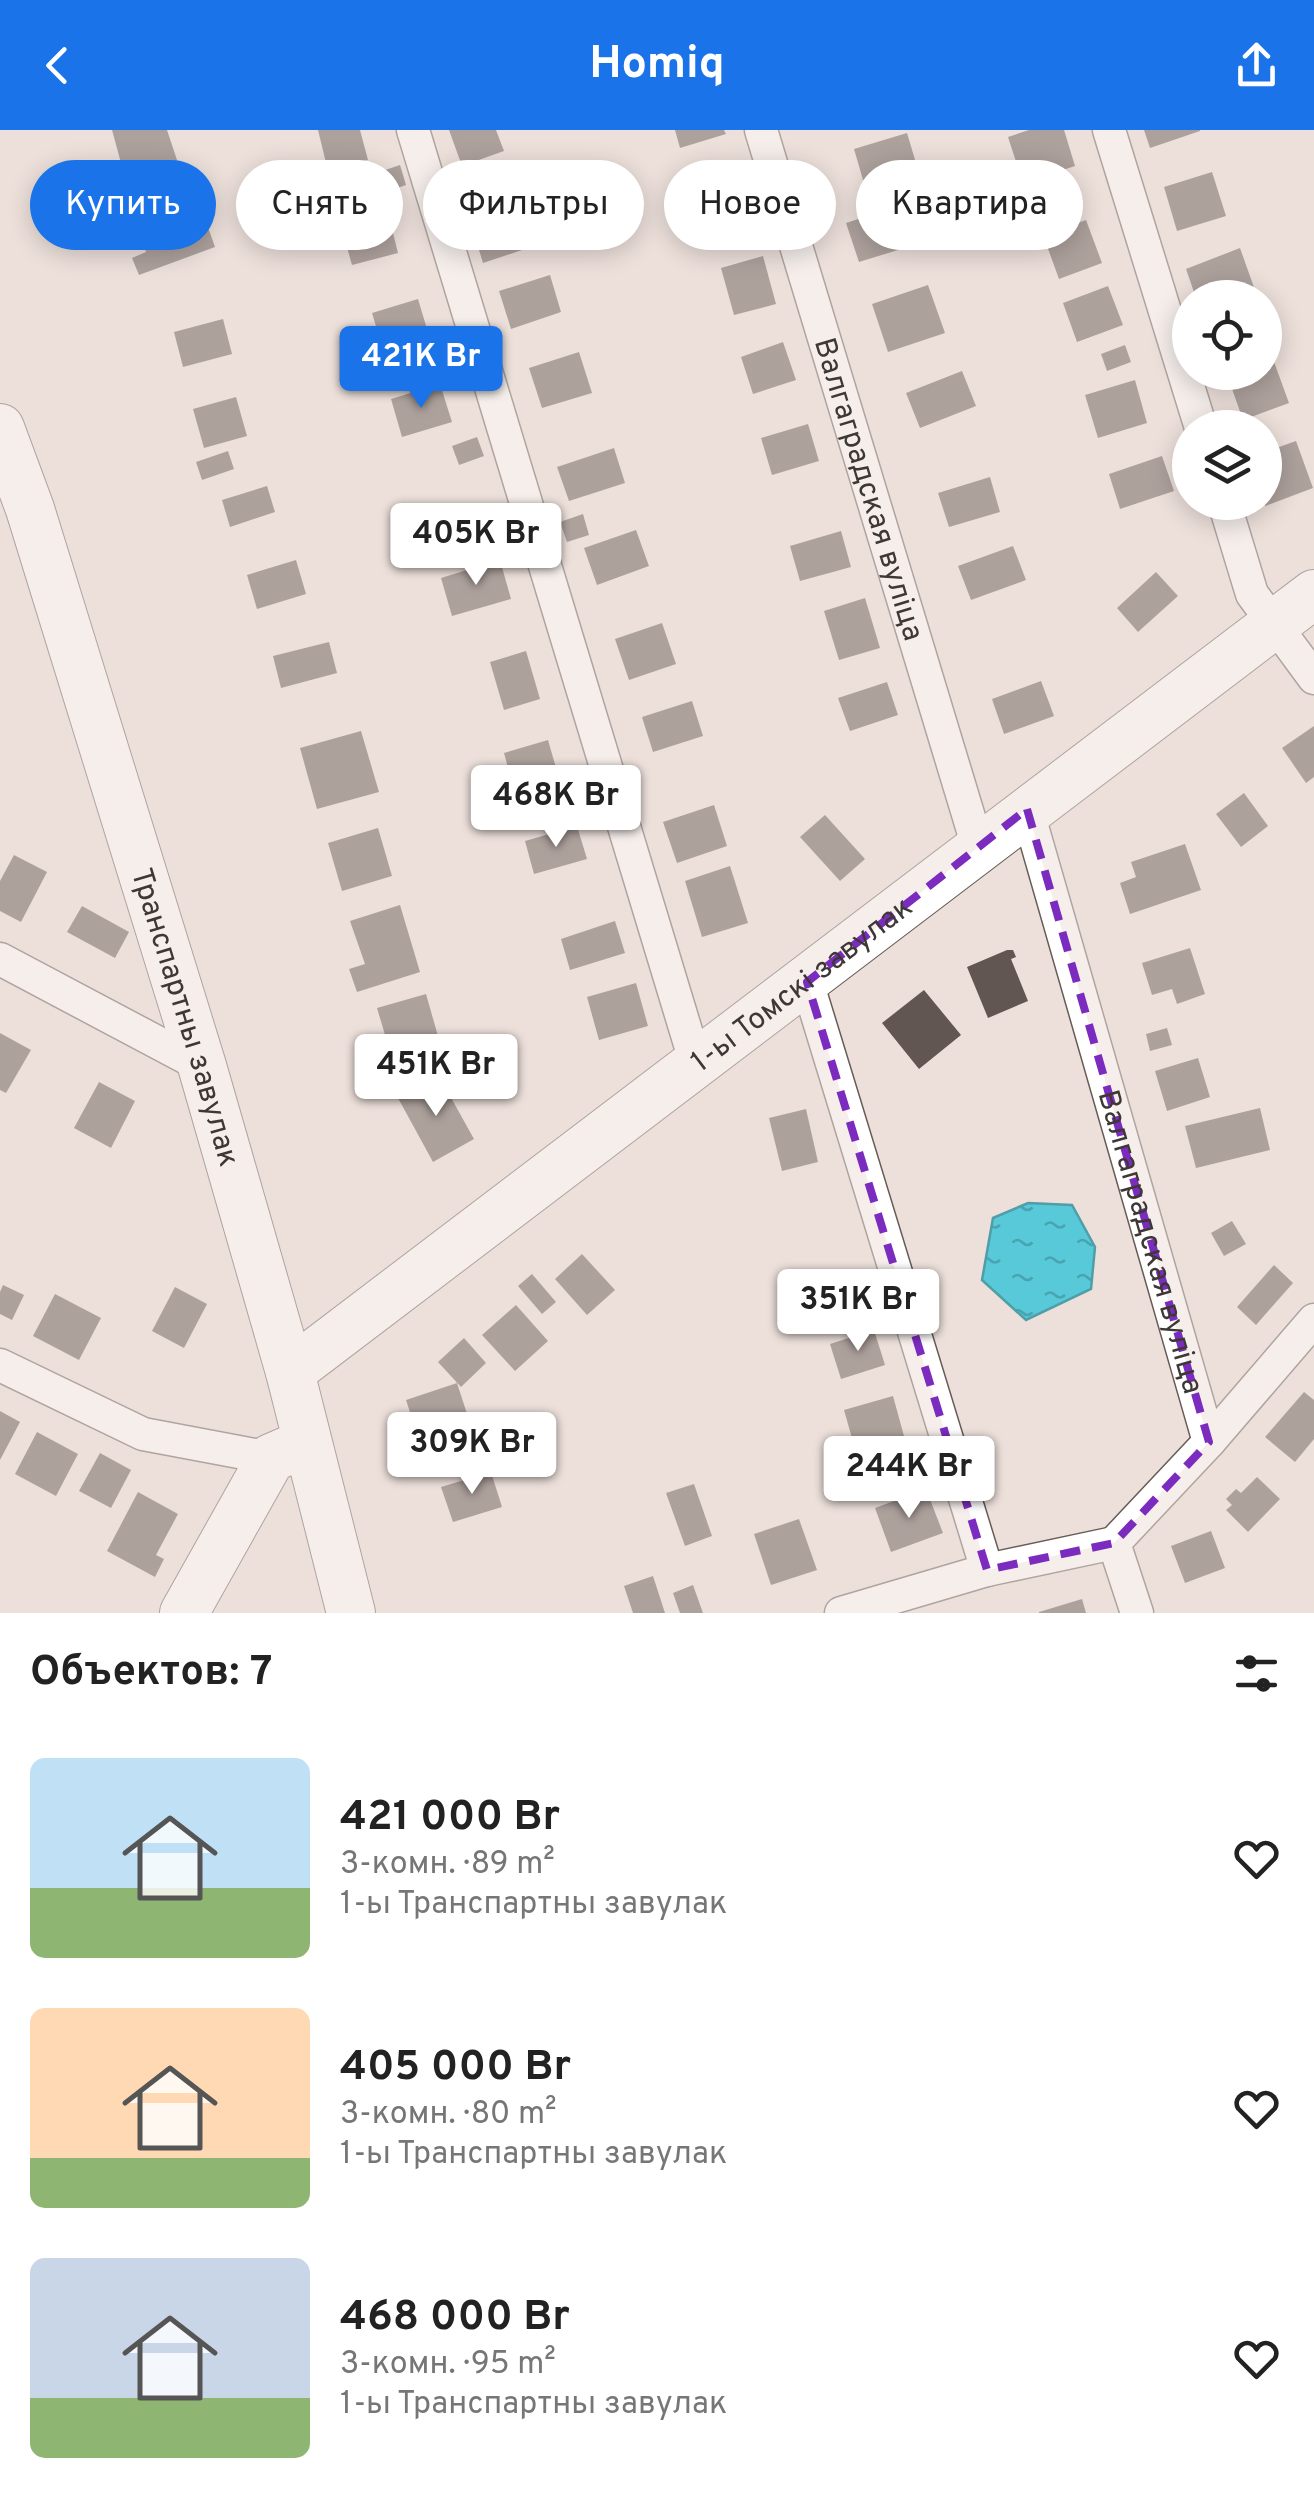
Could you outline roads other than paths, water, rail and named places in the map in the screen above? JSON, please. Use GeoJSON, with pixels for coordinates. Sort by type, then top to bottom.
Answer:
{"type":"FeatureCollection","features":[{"type":"Feature","properties":{"kind":"street"},"geometry":{"type":"LineString","coordinates":[[413,130],[696,1064]]}},
{"type":"Feature","properties":{"kind":"street","name":"Валгаградская вуліца"},"geometry":{"type":"LineString","coordinates":[[761,130],[978,847]]}},
{"type":"Feature","properties":{"kind":"street"},"geometry":{"type":"LineString","coordinates":[[1109,130],[1195,410]]}},
{"type":"Feature","properties":{"kind":"street","name":"Транспартны завулак"},"geometry":{"type":"LineString","coordinates":[[0,429],[30,510],[202,1066],[290,1372],[289,1450],[351,1613]]}},
{"type":"Feature","properties":{"kind":"street"},"geometry":{"type":"LineString","coordinates":[[1229,520],[1252,594],[1314,678]]}},
{"type":"Feature","properties":{"kind":"street","name":"1-ы Томскі завулак"},"geometry":{"type":"LineString","coordinates":[[290,1372],[1314,594]]}},
{"type":"Feature","properties":{"kind":"street","name":"Валгаградская вуліца"},"geometry":{"type":"LineString","coordinates":[[1028,809],[1210,1442]]}},
{"type":"Feature","properties":{"kind":"street"},"geometry":{"type":"LineString","coordinates":[[0,958],[202,1066]]}},
{"type":"Feature","properties":{"kind":"street"},"geometry":{"type":"LineString","coordinates":[[807,982],[987,1570]]}},
{"type":"Feature","properties":{"kind":"street"},"geometry":{"type":"LineString","coordinates":[[841,1613],[987,1570],[1114,1542],[1210,1442],[1314,1320]]}},
{"type":"Feature","properties":{"kind":"street"},"geometry":{"type":"LineString","coordinates":[[0,1366],[144,1434],[289,1450],[184,1613]]}},
{"type":"Feature","properties":{"kind":"street"},"geometry":{"type":"LineString","coordinates":[[1114,1542],[1136,1613]]}},
{"type":"Feature","properties":{"kind":"water"},"geometry":{"type":"Polygon","coordinates":[[[1028,1203],[1072,1205],[1095,1247],[1091,1289],[1026,1320],[982,1280],[993,1218],[1028,1203]]]}}]}
